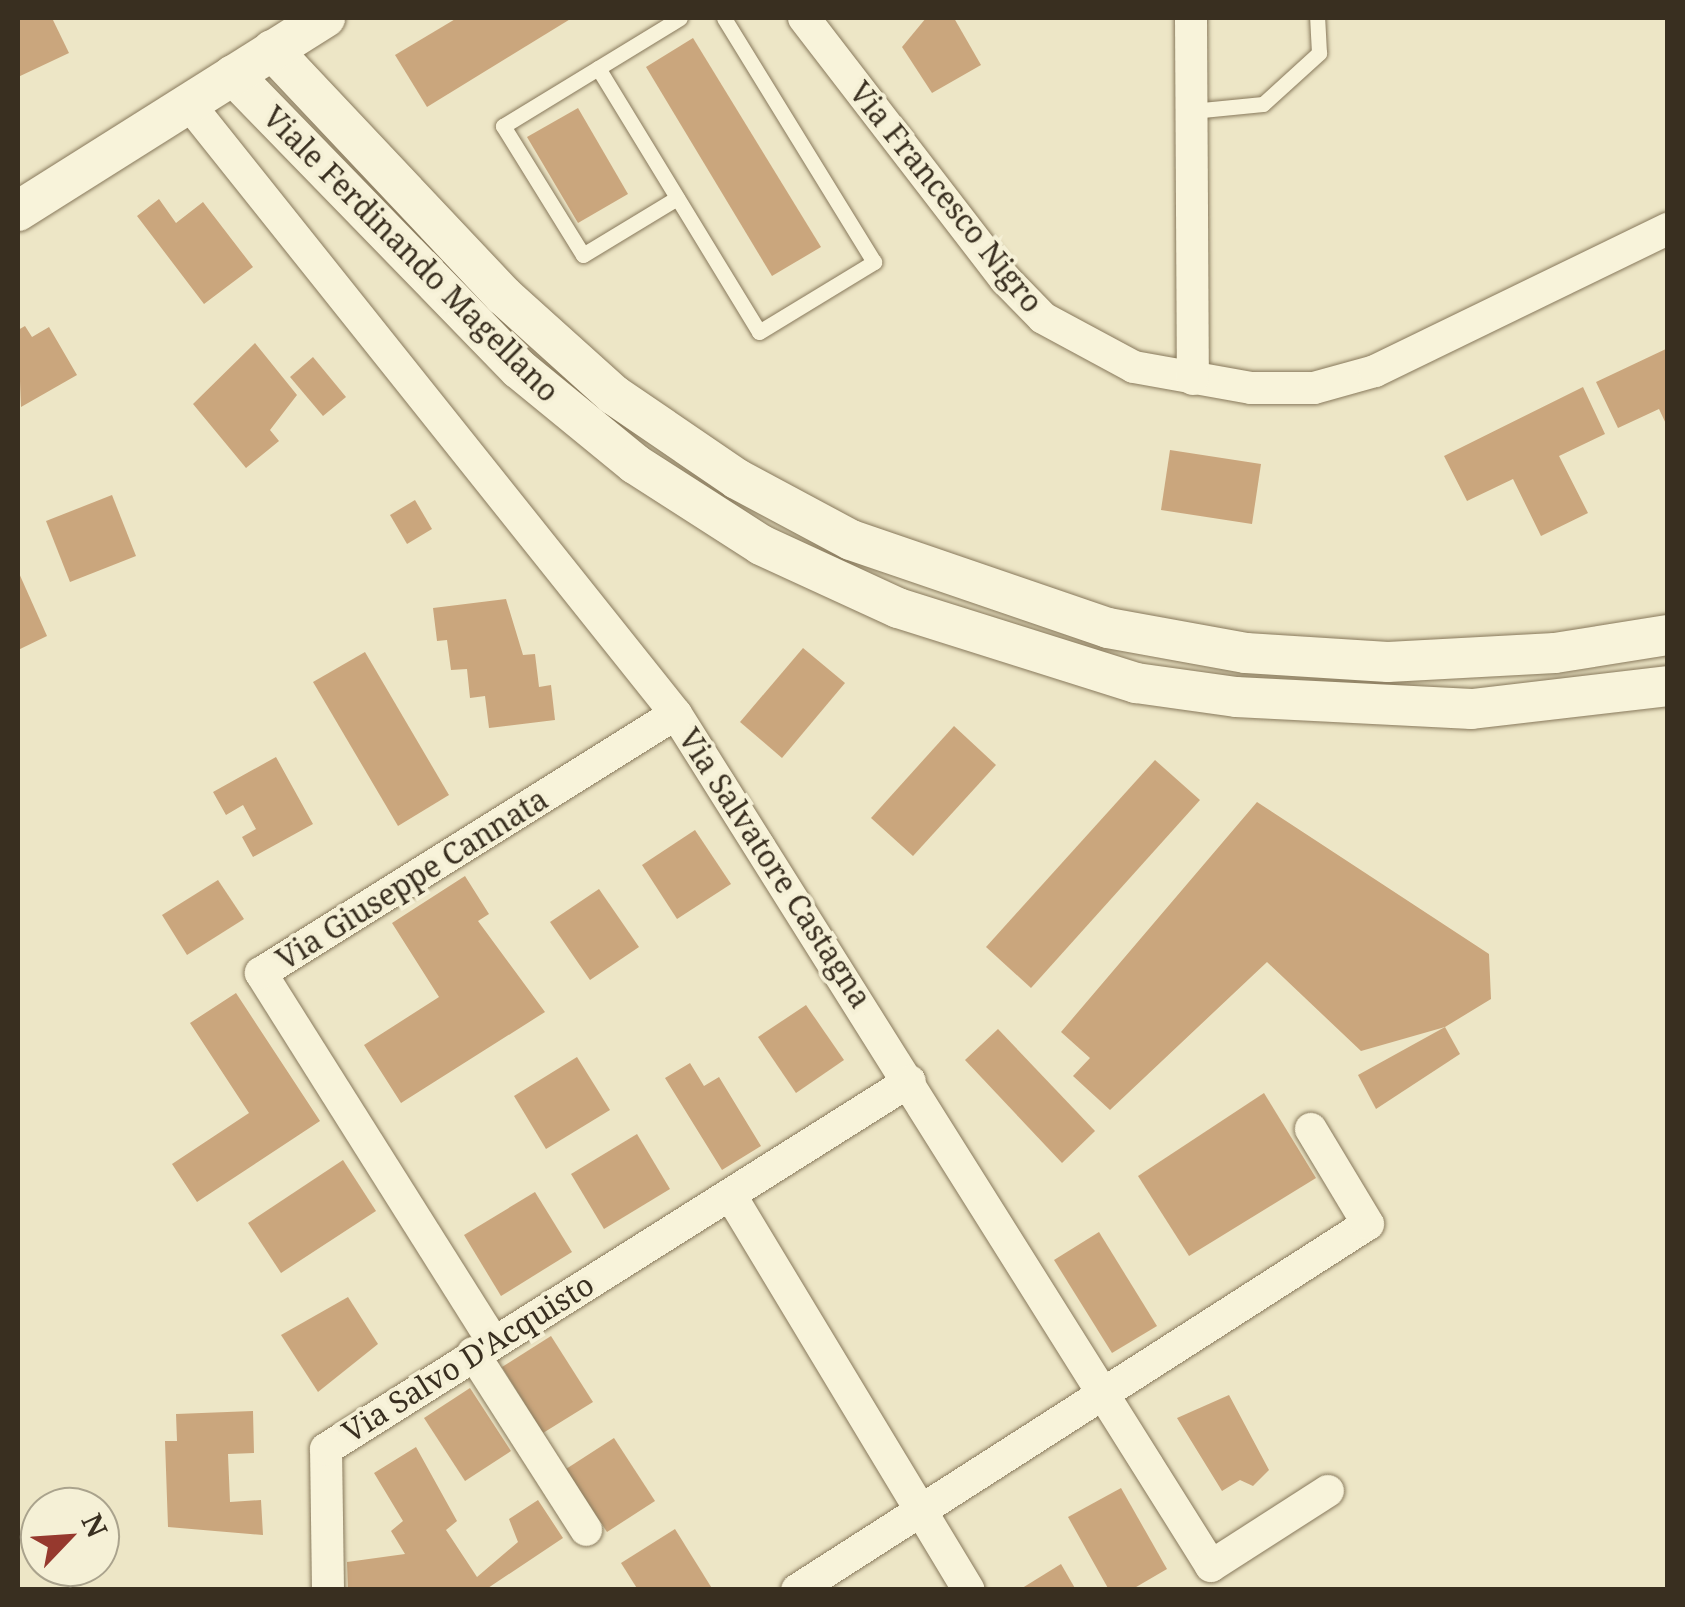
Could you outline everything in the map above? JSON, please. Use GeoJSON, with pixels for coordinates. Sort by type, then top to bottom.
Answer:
{"type":"FeatureCollection","features":[{"type":"Feature","properties":{"kind":"street"},"geometry":{"type":"LineString","coordinates":[[18,210],[325,18]]}},
{"type":"Feature","properties":{"kind":"street","name":"Via Francesco Nigro"},"geometry":{"type":"LineString","coordinates":[[804,18],[1042,318],[1134,367],[1193,379],[1314,388],[1375,372],[1668,229]]}},
{"type":"Feature","properties":{"kind":"street"},"geometry":{"type":"LineString","coordinates":[[1192,18],[1193,379]]}},
{"type":"Feature","properties":{"kind":"street","name":"Viale Ferdinando Magellano"},"geometry":{"type":"LineString","coordinates":[[272,50],[504,296],[614,395],[738,479],[851,540],[1108,628],[1246,653],[1388,662],[1555,653],[1668,635]]}},
{"type":"Feature","properties":{"kind":"street","name":"Viale Ferdinando Magellano"},"geometry":{"type":"LineString","coordinates":[[233,76],[520,369],[636,464],[760,545],[898,608],[1136,683],[1236,697],[1472,709],[1668,686]]}},
{"type":"Feature","properties":{"kind":"street","name":"Via Salvatore Castagna"},"geometry":{"type":"LineString","coordinates":[[189,104],[676,714],[910,1081],[1210,1566],[1328,1492]]}},
{"type":"Feature","properties":{"kind":"street","name":"Via Giuseppe Cannata"},"geometry":{"type":"LineString","coordinates":[[483,1346],[261,973],[676,714]]}},
{"type":"Feature","properties":{"kind":"street","name":"Via Salvo D'Acquisto"},"geometry":{"type":"LineString","coordinates":[[328,1590],[326,1449],[483,1346],[731,1196],[910,1081]]}},
{"type":"Feature","properties":{"kind":"street"},"geometry":{"type":"LineString","coordinates":[[796,1590],[1368,1224],[1312,1130]]}},
{"type":"Feature","properties":{"kind":"street"},"geometry":{"type":"LineString","coordinates":[[731,1196],[968,1590]]}},
{"type":"Feature","properties":{"kind":"street"},"geometry":{"type":"LineString","coordinates":[[483,1346],[586,1530]]}},
{"type":"Feature","properties":{"kind":"lane"},"geometry":{"type":"LineString","coordinates":[[677,198],[583,255],[504,126],[680,18]]}},
{"type":"Feature","properties":{"kind":"lane"},"geometry":{"type":"LineString","coordinates":[[598,68],[760,332],[874,262],[724,18]]}},
{"type":"Feature","properties":{"kind":"lane"},"geometry":{"type":"LineString","coordinates":[[1192,110],[1263,104],[1319,53],[1317,18]]}},
{"type":"Feature","properties":{"kind":"building"},"geometry":{"type":"Polygon","coordinates":[[[18,18],[52,18],[69,53],[18,77],[18,18]]]}},
{"type":"Feature","properties":{"kind":"building"},"geometry":{"type":"Polygon","coordinates":[[[457,18],[572,18],[427,107],[395,55],[457,18]]]}},
{"type":"Feature","properties":{"kind":"building"},"geometry":{"type":"Polygon","coordinates":[[[926,18],[954,18],[981,65],[932,93],[902,47],[926,18]]]}},
{"type":"Feature","properties":{"kind":"building"},"geometry":{"type":"Polygon","coordinates":[[[693,38],[821,247],[772,276],[646,67],[693,38]]]}},
{"type":"Feature","properties":{"kind":"building"},"geometry":{"type":"Polygon","coordinates":[[[578,108],[628,194],[578,223],[527,137],[578,108]]]}},
{"type":"Feature","properties":{"kind":"building"},"geometry":{"type":"Polygon","coordinates":[[[159,199],[176,223],[203,202],[253,267],[204,304],[137,216],[159,199]]]}},
{"type":"Feature","properties":{"kind":"building"},"geometry":{"type":"Polygon","coordinates":[[[25,326],[32,337],[49,327],[77,375],[21,407],[18,330],[25,326]]]}},
{"type":"Feature","properties":{"kind":"building"},"geometry":{"type":"Polygon","coordinates":[[[255,343],[297,395],[270,430],[279,441],[246,468],[193,404],[255,343]]]}},
{"type":"Feature","properties":{"kind":"building"},"geometry":{"type":"Polygon","coordinates":[[[1668,348],[1668,428],[1659,409],[1618,428],[1596,382],[1668,348]]]}},
{"type":"Feature","properties":{"kind":"building"},"geometry":{"type":"Polygon","coordinates":[[[313,357],[346,397],[323,416],[290,377],[313,357]]]}},
{"type":"Feature","properties":{"kind":"building"},"geometry":{"type":"Polygon","coordinates":[[[1583,387],[1605,434],[1559,456],[1588,513],[1541,536],[1513,479],[1467,501],[1444,456],[1583,387]]]}},
{"type":"Feature","properties":{"kind":"building"},"geometry":{"type":"Polygon","coordinates":[[[1170,450],[1261,464],[1252,524],[1161,510],[1170,450]]]}},
{"type":"Feature","properties":{"kind":"building"},"geometry":{"type":"Polygon","coordinates":[[[112,495],[136,556],[70,582],[46,521],[112,495]]]}},
{"type":"Feature","properties":{"kind":"building"},"geometry":{"type":"Polygon","coordinates":[[[415,500],[432,529],[407,544],[390,515],[415,500]]]}},
{"type":"Feature","properties":{"kind":"building"},"geometry":{"type":"Polygon","coordinates":[[[18,571],[47,636],[18,650],[18,571]]]}},
{"type":"Feature","properties":{"kind":"building"},"geometry":{"type":"Polygon","coordinates":[[[506,599],[523,655],[535,654],[539,687],[551,685],[555,720],[489,728],[485,696],[470,698],[467,669],[451,670],[447,640],[437,641],[433,608],[506,599]]]}},
{"type":"Feature","properties":{"kind":"building"},"geometry":{"type":"Polygon","coordinates":[[[803,648],[845,683],[782,758],[740,722],[803,648]]]}},
{"type":"Feature","properties":{"kind":"building"},"geometry":{"type":"Polygon","coordinates":[[[365,652],[449,795],[398,826],[313,682],[365,652]]]}},
{"type":"Feature","properties":{"kind":"building"},"geometry":{"type":"Polygon","coordinates":[[[954,726],[996,765],[913,856],[871,818],[954,726]]]}},
{"type":"Feature","properties":{"kind":"building"},"geometry":{"type":"Polygon","coordinates":[[[276,757],[313,824],[253,857],[242,837],[256,829],[243,805],[226,815],[213,792],[276,757]]]}},
{"type":"Feature","properties":{"kind":"building"},"geometry":{"type":"Polygon","coordinates":[[[1155,760],[1200,800],[1031,988],[986,947],[1155,760]]]}},
{"type":"Feature","properties":{"kind":"building"},"geometry":{"type":"Polygon","coordinates":[[[1257,802],[1489,954],[1491,999],[1445,1027],[1361,1051],[1267,962],[1110,1110],[1073,1076],[1090,1058],[1061,1032],[1257,802]]]}},
{"type":"Feature","properties":{"kind":"building"},"geometry":{"type":"Polygon","coordinates":[[[695,830],[731,884],[677,919],[642,865],[695,830]]]}},
{"type":"Feature","properties":{"kind":"building"},"geometry":{"type":"Polygon","coordinates":[[[465,876],[489,914],[478,921],[545,1012],[401,1103],[364,1045],[439,997],[392,923],[465,876]]]}},
{"type":"Feature","properties":{"kind":"building"},"geometry":{"type":"Polygon","coordinates":[[[218,880],[244,919],[187,955],[162,915],[218,880]]]}},
{"type":"Feature","properties":{"kind":"building"},"geometry":{"type":"Polygon","coordinates":[[[599,889],[639,947],[590,980],[550,922],[599,889]]]}},
{"type":"Feature","properties":{"kind":"building"},"geometry":{"type":"Polygon","coordinates":[[[236,993],[320,1121],[197,1202],[172,1164],[249,1113],[190,1023],[236,993]]]}},
{"type":"Feature","properties":{"kind":"building"},"geometry":{"type":"Polygon","coordinates":[[[806,1005],[844,1060],[796,1093],[758,1037],[806,1005]]]}},
{"type":"Feature","properties":{"kind":"building"},"geometry":{"type":"Polygon","coordinates":[[[1445,1027],[1460,1054],[1376,1109],[1358,1075],[1445,1027]]]}},
{"type":"Feature","properties":{"kind":"building"},"geometry":{"type":"Polygon","coordinates":[[[998,1029],[1095,1131],[1062,1163],[965,1060],[998,1029]]]}},
{"type":"Feature","properties":{"kind":"building"},"geometry":{"type":"Polygon","coordinates":[[[577,1057],[610,1110],[546,1149],[514,1096],[577,1057]]]}},
{"type":"Feature","properties":{"kind":"building"},"geometry":{"type":"Polygon","coordinates":[[[690,1063],[704,1086],[719,1077],[761,1146],[722,1170],[665,1078],[690,1063]]]}},
{"type":"Feature","properties":{"kind":"building"},"geometry":{"type":"Polygon","coordinates":[[[1264,1093],[1316,1178],[1189,1256],[1138,1176],[1264,1093]]]}},
{"type":"Feature","properties":{"kind":"building"},"geometry":{"type":"Polygon","coordinates":[[[637,1134],[670,1189],[604,1229],[571,1174],[637,1134]]]}},
{"type":"Feature","properties":{"kind":"building"},"geometry":{"type":"Polygon","coordinates":[[[343,1160],[376,1211],[281,1273],[248,1223],[343,1160]]]}},
{"type":"Feature","properties":{"kind":"building"},"geometry":{"type":"Polygon","coordinates":[[[535,1192],[572,1252],[501,1296],[464,1235],[535,1192]]]}},
{"type":"Feature","properties":{"kind":"building"},"geometry":{"type":"Polygon","coordinates":[[[1099,1232],[1157,1326],[1112,1353],[1054,1260],[1099,1232]]]}},
{"type":"Feature","properties":{"kind":"building"},"geometry":{"type":"Polygon","coordinates":[[[348,1297],[378,1344],[318,1392],[281,1335],[348,1297]]]}},
{"type":"Feature","properties":{"kind":"building"},"geometry":{"type":"Polygon","coordinates":[[[551,1336],[593,1402],[543,1433],[502,1367],[551,1336]]]}},
{"type":"Feature","properties":{"kind":"building"},"geometry":{"type":"Polygon","coordinates":[[[470,1388],[511,1451],[465,1481],[424,1418],[470,1388]]]}},
{"type":"Feature","properties":{"kind":"building"},"geometry":{"type":"Polygon","coordinates":[[[1229,1395],[1269,1470],[1253,1486],[1240,1480],[1222,1491],[1177,1418],[1229,1395]]]}},
{"type":"Feature","properties":{"kind":"building"},"geometry":{"type":"Polygon","coordinates":[[[253,1411],[254,1453],[228,1454],[230,1502],[261,1500],[263,1535],[168,1527],[165,1441],[177,1441],[176,1414],[253,1411]]]}},
{"type":"Feature","properties":{"kind":"building"},"geometry":{"type":"Polygon","coordinates":[[[614,1438],[655,1501],[607,1532],[566,1469],[614,1438]]]}},
{"type":"Feature","properties":{"kind":"building"},"geometry":{"type":"Polygon","coordinates":[[[416,1447],[457,1521],[446,1530],[477,1577],[518,1542],[509,1519],[538,1500],[563,1538],[485,1590],[348,1590],[347,1562],[405,1554],[391,1531],[403,1521],[374,1473],[416,1447]]]}},
{"type":"Feature","properties":{"kind":"building"},"geometry":{"type":"Polygon","coordinates":[[[1121,1488],[1167,1569],[1131,1590],[1109,1590],[1068,1517],[1121,1488]]]}},
{"type":"Feature","properties":{"kind":"building"},"geometry":{"type":"Polygon","coordinates":[[[675,1529],[713,1590],[638,1590],[621,1563],[675,1529]]]}},
{"type":"Feature","properties":{"kind":"building"},"geometry":{"type":"Polygon","coordinates":[[[1061,1564],[1076,1590],[1019,1590],[1061,1564]]]}}]}
